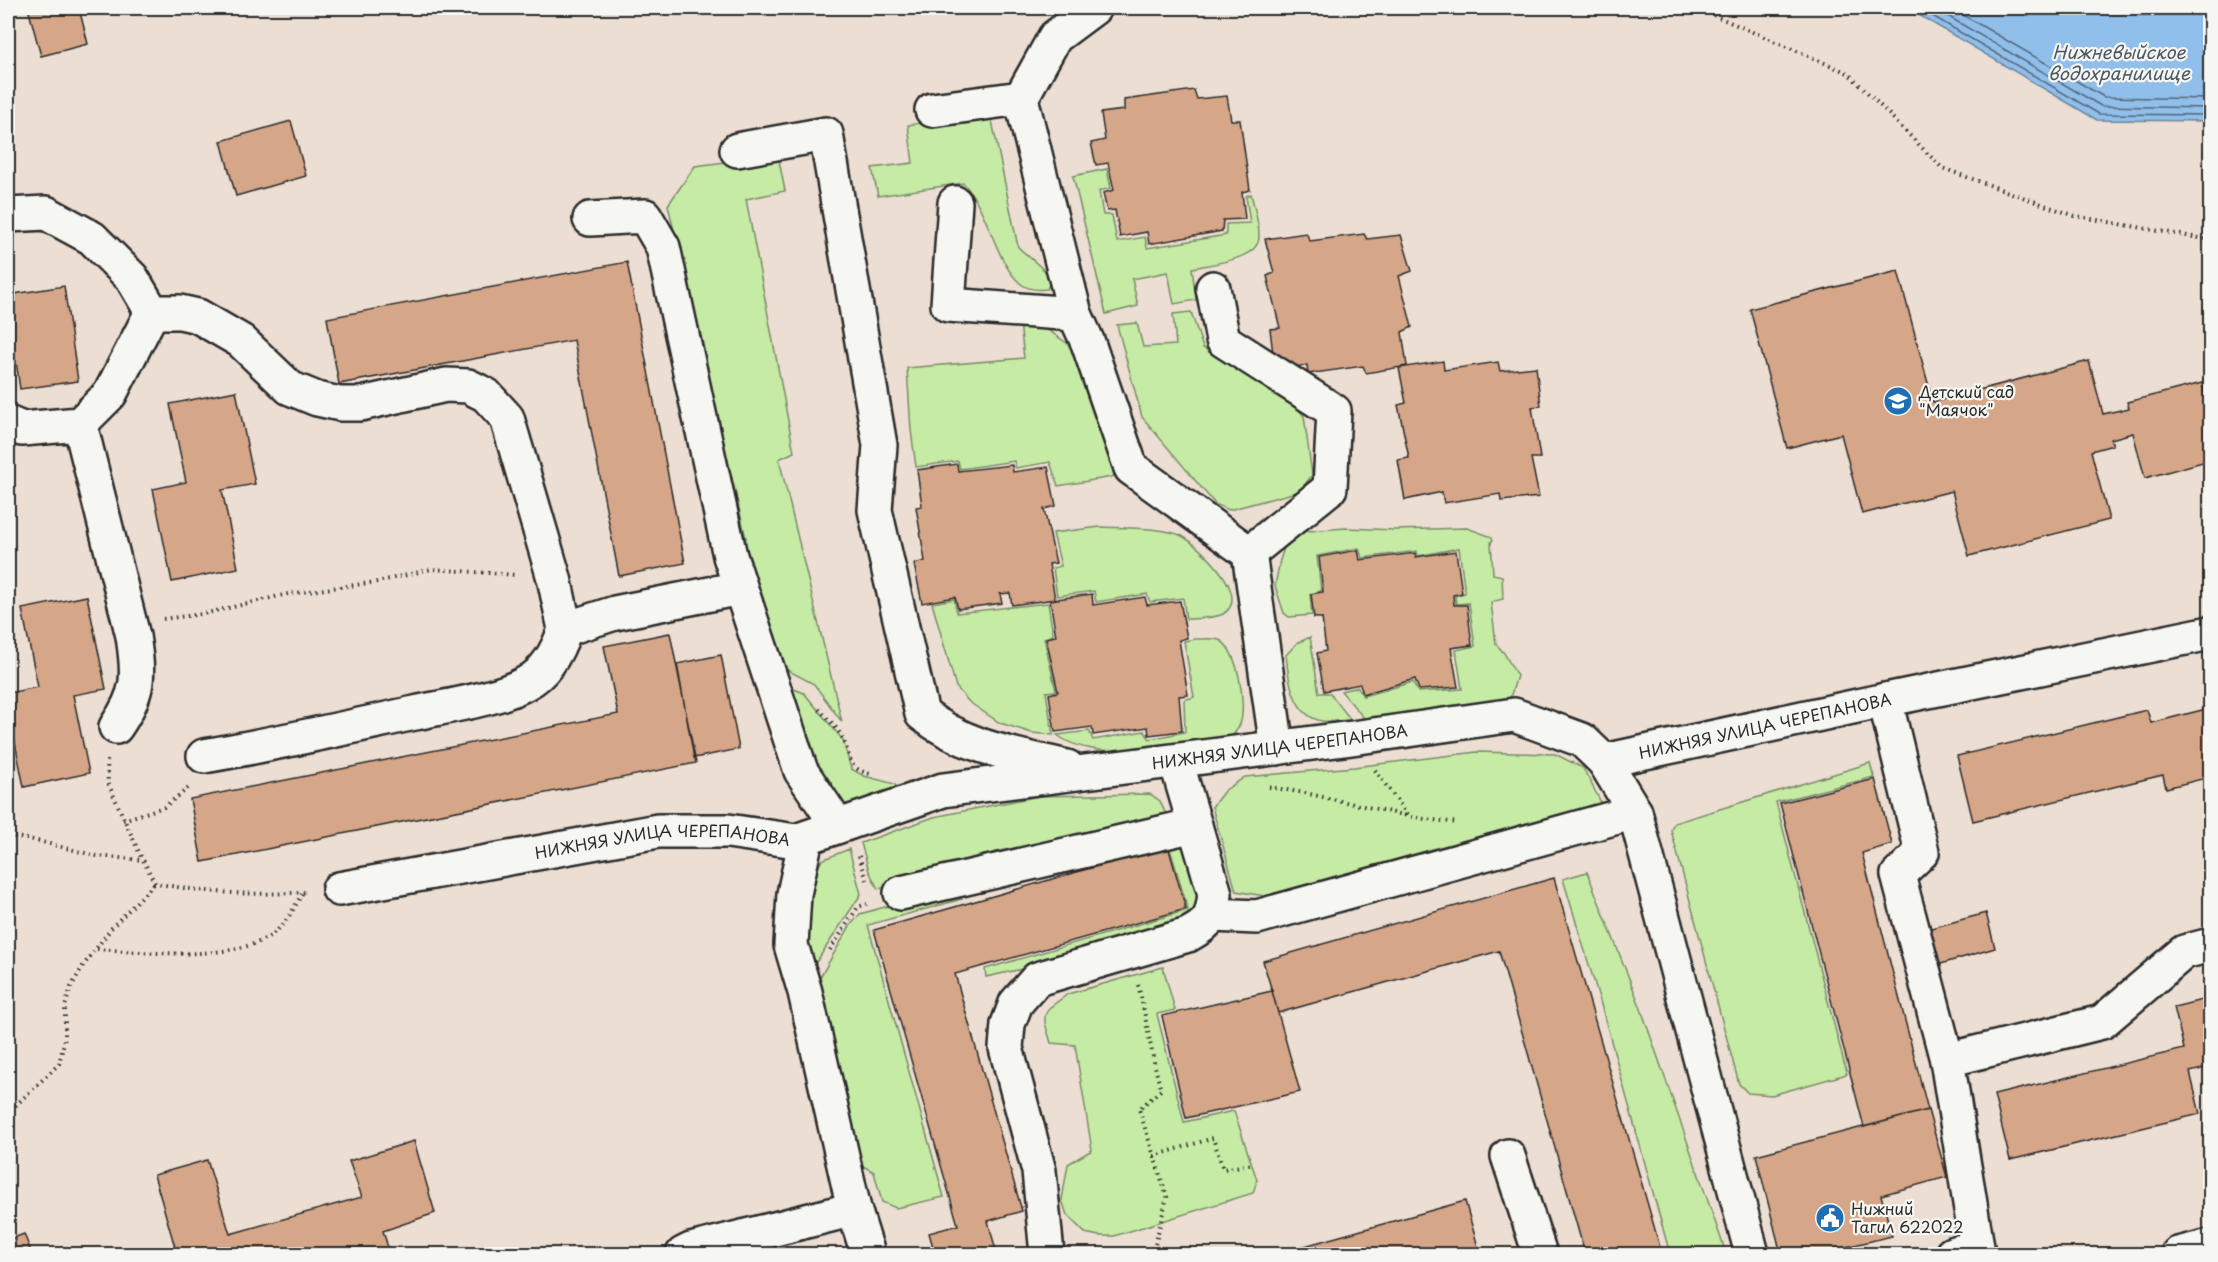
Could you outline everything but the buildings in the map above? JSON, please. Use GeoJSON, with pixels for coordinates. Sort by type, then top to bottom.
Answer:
{"type":"FeatureCollection","features":[{"type":"Feature","properties":{"kind":"street"},"geometry":{"type":"LineString","coordinates":[[1094,8],[1055,37],[1021,98],[1076,314],[1131,468],[1249,553],[1277,748]]}},
{"type":"Feature","properties":{"kind":"street"},"geometry":{"type":"LineString","coordinates":[[932,110],[1021,98]]}},
{"type":"Feature","properties":{"kind":"street"},"geometry":{"type":"LineString","coordinates":[[736,150],[826,134],[880,445],[875,510],[922,714],[940,728],[964,741],[1090,772]]}},
{"type":"Feature","properties":{"kind":"street"},"geometry":{"type":"LineString","coordinates":[[955,202],[948,305],[1076,314]]}},
{"type":"Feature","properties":{"kind":"street"},"geometry":{"type":"LineString","coordinates":[[8,215],[45,213],[92,238],[132,278],[152,312]]}},
{"type":"Feature","properties":{"kind":"street"},"geometry":{"type":"LineString","coordinates":[[590,219],[645,216],[663,247],[730,556],[801,771],[838,826]]}},
{"type":"Feature","properties":{"kind":"street"},"geometry":{"type":"LineString","coordinates":[[1214,288],[1223,340],[1334,411],[1330,488],[1249,553]]}},
{"type":"Feature","properties":{"kind":"street"},"geometry":{"type":"LineString","coordinates":[[8,423],[22,429],[80,424],[110,394],[152,312]]}},
{"type":"Feature","properties":{"kind":"street"},"geometry":{"type":"LineString","coordinates":[[152,312],[180,312],[198,316],[241,341],[290,388],[317,399],[340,404],[361,404],[446,385],[468,386],[486,395],[507,418],[554,578],[566,629],[559,648],[546,666],[526,683],[487,697],[259,747],[204,756]]}},
{"type":"Feature","properties":{"kind":"street"},"geometry":{"type":"LineString","coordinates":[[80,424],[135,644],[137,683],[128,709],[116,727]]}},
{"type":"Feature","properties":{"kind":"street"},"geometry":{"type":"LineString","coordinates":[[566,629],[615,613],[740,588]]}},
{"type":"Feature","properties":{"kind":"street","name":"НИЖНЯЯ УЛИЦА ЧЕРЕПАНОВА"},"geometry":{"type":"LineString","coordinates":[[339,889],[658,831],[728,831],[796,841],[943,790],[1277,748],[1514,715],[1582,740],[1604,761],[2211,633]]}},
{"type":"Feature","properties":{"kind":"street"},"geometry":{"type":"LineString","coordinates":[[1885,700],[1922,852],[1898,875],[1947,1060],[1974,1252]]}},
{"type":"Feature","properties":{"kind":"street"},"geometry":{"type":"LineString","coordinates":[[1047,1254],[1039,1171],[1006,1048],[1008,1024],[1016,1003],[1037,979],[1188,935],[1203,927],[1212,915],[1215,894],[1176,761]]}},
{"type":"Feature","properties":{"kind":"street"},"geometry":{"type":"LineString","coordinates":[[1604,761],[1635,812],[1752,1254]]}},
{"type":"Feature","properties":{"kind":"street"},"geometry":{"type":"LineString","coordinates":[[1212,915],[1257,917],[1635,812]]}},
{"type":"Feature","properties":{"kind":"street"},"geometry":{"type":"LineString","coordinates":[[887,897],[1195,825]]}},
{"type":"Feature","properties":{"kind":"street"},"geometry":{"type":"LineString","coordinates":[[806,838],[794,894],[791,945],[805,992],[854,1209],[868,1254]]}},
{"type":"Feature","properties":{"kind":"street"},"geometry":{"type":"LineString","coordinates":[[1947,1060],[2102,1022],[2184,952],[2211,945]]}},
{"type":"Feature","properties":{"kind":"street"},"geometry":{"type":"LineString","coordinates":[[1508,1156],[1540,1254]]}},
{"type":"Feature","properties":{"kind":"street"},"geometry":{"type":"LineString","coordinates":[[683,1254],[691,1250],[854,1209]]}},
{"type":"Feature","properties":{"kind":"street"},"geometry":{"type":"LineString","coordinates":[[2178,1254],[2211,1246]]}},
{"type":"Feature","properties":{"kind":"path"},"geometry":{"type":"LineString","coordinates":[[1697,8],[1848,73],[1942,168],[2075,216],[2211,240]]}},
{"type":"Feature","properties":{"kind":"path"},"geometry":{"type":"LineString","coordinates":[[130,622],[203,614],[288,594],[377,582],[432,569],[554,578]]}},
{"type":"Feature","properties":{"kind":"path"},"geometry":{"type":"LineString","coordinates":[[768,673],[805,691],[842,737],[851,765],[858,771],[882,777]]}},
{"type":"Feature","properties":{"kind":"path"},"geometry":{"type":"LineString","coordinates":[[116,727],[107,754],[108,783],[123,820],[155,883]]}},
{"type":"Feature","properties":{"kind":"path"},"geometry":{"type":"LineString","coordinates":[[1352,738],[1409,817]]}},
{"type":"Feature","properties":{"kind":"path"},"geometry":{"type":"LineString","coordinates":[[123,820],[164,807],[190,786],[204,756]]}},
{"type":"Feature","properties":{"kind":"path"},"geometry":{"type":"LineString","coordinates":[[1260,786],[1305,793],[1409,817],[1464,824]]}},
{"type":"Feature","properties":{"kind":"path"},"geometry":{"type":"LineString","coordinates":[[805,992],[858,907],[887,897],[855,843],[838,826]]}},
{"type":"Feature","properties":{"kind":"path"},"geometry":{"type":"LineString","coordinates":[[8,836],[97,856],[143,860]]}},
{"type":"Feature","properties":{"kind":"path"},"geometry":{"type":"LineString","coordinates":[[155,883],[229,893],[339,889]]}},
{"type":"Feature","properties":{"kind":"path"},"geometry":{"type":"LineString","coordinates":[[8,1115],[59,1064],[65,1037],[65,1007],[71,987],[82,966],[113,926],[155,883]]}},
{"type":"Feature","properties":{"kind":"path"},"geometry":{"type":"LineString","coordinates":[[97,949],[187,953],[236,949],[274,933],[291,915],[303,892]]}},
{"type":"Feature","properties":{"kind":"path"},"geometry":{"type":"LineString","coordinates":[[1130,952],[1146,1014],[1154,1064],[1161,1090],[1138,1109],[1167,1197],[1155,1245]]}},
{"type":"Feature","properties":{"kind":"path"},"geometry":{"type":"LineString","coordinates":[[1154,1156],[1214,1138],[1223,1168],[1252,1164]]}},
{"type":"Feature","properties":{"kind":"green space"},"geometry":{"type":"Polygon","coordinates":[[[990,111],[1018,247],[1044,270],[1051,280],[1047,289],[1027,287],[1012,274],[972,194],[963,183],[878,196],[872,168],[913,163],[908,125],[990,111]]]}},
{"type":"Feature","properties":{"kind":"green space"},"geometry":{"type":"Polygon","coordinates":[[[778,155],[785,191],[746,199],[794,452],[779,459],[842,722],[814,684],[776,664],[744,563],[746,538],[668,205],[695,166],[778,155]]]}},
{"type":"Feature","properties":{"kind":"green space"},"geometry":{"type":"Polygon","coordinates":[[[1107,169],[1111,188],[1099,191],[1103,215],[1112,215],[1117,242],[1145,237],[1147,248],[1226,235],[1226,224],[1250,223],[1246,196],[1251,194],[1258,225],[1257,244],[1251,251],[1233,260],[1192,268],[1196,300],[1174,304],[1168,272],[1132,279],[1138,306],[1106,314],[1073,176],[1107,169]]]}},
{"type":"Feature","properties":{"kind":"green space"},"geometry":{"type":"Polygon","coordinates":[[[1191,312],[1203,348],[1282,391],[1304,416],[1312,475],[1300,491],[1229,510],[1215,504],[1142,417],[1117,325],[1137,323],[1143,347],[1176,345],[1173,314],[1191,312]]]}},
{"type":"Feature","properties":{"kind":"green space"},"geometry":{"type":"Polygon","coordinates":[[[1019,314],[1029,317],[1084,355],[1118,471],[1112,477],[1058,486],[1050,462],[1016,468],[1014,461],[960,469],[958,461],[916,467],[907,368],[1024,358],[1019,314]]]}},
{"type":"Feature","properties":{"kind":"green space"},"geometry":{"type":"Polygon","coordinates":[[[1100,527],[1154,529],[1182,536],[1211,560],[1220,572],[1232,596],[1231,606],[1220,615],[1186,619],[1183,598],[1150,602],[1147,594],[1096,602],[1094,591],[1057,596],[1053,568],[1061,566],[1053,533],[1100,527]]]}},
{"type":"Feature","properties":{"kind":"green space"},"geometry":{"type":"Polygon","coordinates":[[[1346,528],[1395,530],[1467,528],[1492,537],[1493,574],[1502,576],[1503,599],[1491,602],[1496,644],[1517,676],[1510,698],[1483,709],[1364,718],[1341,691],[1358,687],[1363,696],[1413,682],[1418,692],[1462,689],[1456,650],[1475,646],[1469,603],[1456,604],[1455,596],[1465,593],[1459,548],[1418,556],[1417,551],[1362,558],[1359,548],[1317,556],[1321,591],[1310,594],[1312,615],[1289,617],[1284,613],[1275,586],[1285,545],[1295,532],[1346,528]]]}},
{"type":"Feature","properties":{"kind":"green space"},"geometry":{"type":"Polygon","coordinates":[[[954,599],[957,613],[1048,603],[1053,635],[1044,638],[1056,691],[1046,692],[1053,735],[1032,733],[1000,723],[969,702],[956,687],[932,603],[954,599]]]}},
{"type":"Feature","properties":{"kind":"green space"},"geometry":{"type":"Polygon","coordinates":[[[1310,637],[1319,693],[1330,693],[1351,720],[1322,721],[1312,718],[1298,704],[1288,674],[1286,655],[1297,643],[1310,637]]]}},
{"type":"Feature","properties":{"kind":"green space"},"geometry":{"type":"Polygon","coordinates":[[[1219,640],[1226,645],[1236,665],[1241,692],[1242,716],[1237,729],[1222,745],[1203,752],[1192,753],[1095,750],[1075,745],[1057,735],[1089,731],[1093,740],[1144,731],[1150,739],[1185,732],[1184,700],[1194,697],[1184,641],[1219,640]]]}},
{"type":"Feature","properties":{"kind":"green space"},"geometry":{"type":"Polygon","coordinates":[[[779,683],[804,693],[843,740],[851,769],[864,776],[895,784],[897,792],[855,808],[838,806],[815,780],[779,683]]]}},
{"type":"Feature","properties":{"kind":"green space"},"geometry":{"type":"Polygon","coordinates":[[[1477,752],[1555,754],[1583,768],[1607,814],[1264,896],[1236,891],[1212,807],[1224,791],[1245,777],[1477,752]]]}},
{"type":"Feature","properties":{"kind":"green space"},"geometry":{"type":"Polygon","coordinates":[[[1870,763],[1874,777],[1776,802],[1847,1074],[1772,1095],[1748,1093],[1739,1084],[1671,830],[1674,823],[1870,763]]]}},
{"type":"Feature","properties":{"kind":"green space"},"geometry":{"type":"Polygon","coordinates":[[[1150,794],[1160,801],[1169,822],[878,889],[869,871],[861,843],[934,817],[1039,796],[1150,794]]]}},
{"type":"Feature","properties":{"kind":"green space"},"geometry":{"type":"Polygon","coordinates":[[[1184,838],[1202,900],[1196,916],[1033,969],[1022,969],[986,977],[985,969],[1188,910],[1169,845],[1184,838]]]}},
{"type":"Feature","properties":{"kind":"green space"},"geometry":{"type":"Polygon","coordinates":[[[849,849],[861,894],[813,967],[806,944],[811,881],[822,860],[849,849]]]}},
{"type":"Feature","properties":{"kind":"green space"},"geometry":{"type":"Polygon","coordinates":[[[1587,872],[1640,1006],[1725,1250],[1717,1254],[1670,1254],[1600,1001],[1563,879],[1587,872]]]}},
{"type":"Feature","properties":{"kind":"green space"},"geometry":{"type":"Polygon","coordinates":[[[957,887],[962,899],[868,925],[944,1197],[896,1208],[882,1202],[874,1172],[861,1165],[816,984],[850,926],[860,914],[957,887]]]}},
{"type":"Feature","properties":{"kind":"green space"},"geometry":{"type":"Polygon","coordinates":[[[1163,967],[1175,1010],[1157,1014],[1184,1122],[1234,1111],[1257,1180],[1253,1193],[1114,1236],[1085,1233],[1067,1215],[1062,1200],[1068,1164],[1092,1150],[1075,1045],[1051,1043],[1045,1016],[1049,1008],[1068,994],[1163,967]]]}},
{"type":"Feature","properties":{"kind":"water","name":"Нижневыйское водохранилище"},"geometry":{"type":"Polygon","coordinates":[[[1907,8],[2210,8],[2210,121],[2097,120],[1907,8]]]}},
{"type":"Feature","properties":{"kind":"place","name":"Детский сад \"Маячок\""},"geometry":{"type":"Point","coordinates":[1898,401]}},
{"type":"Feature","properties":{"kind":"place","name":"Нижний Тагил 622022"},"geometry":{"type":"Point","coordinates":[1830,1218]}}]}
